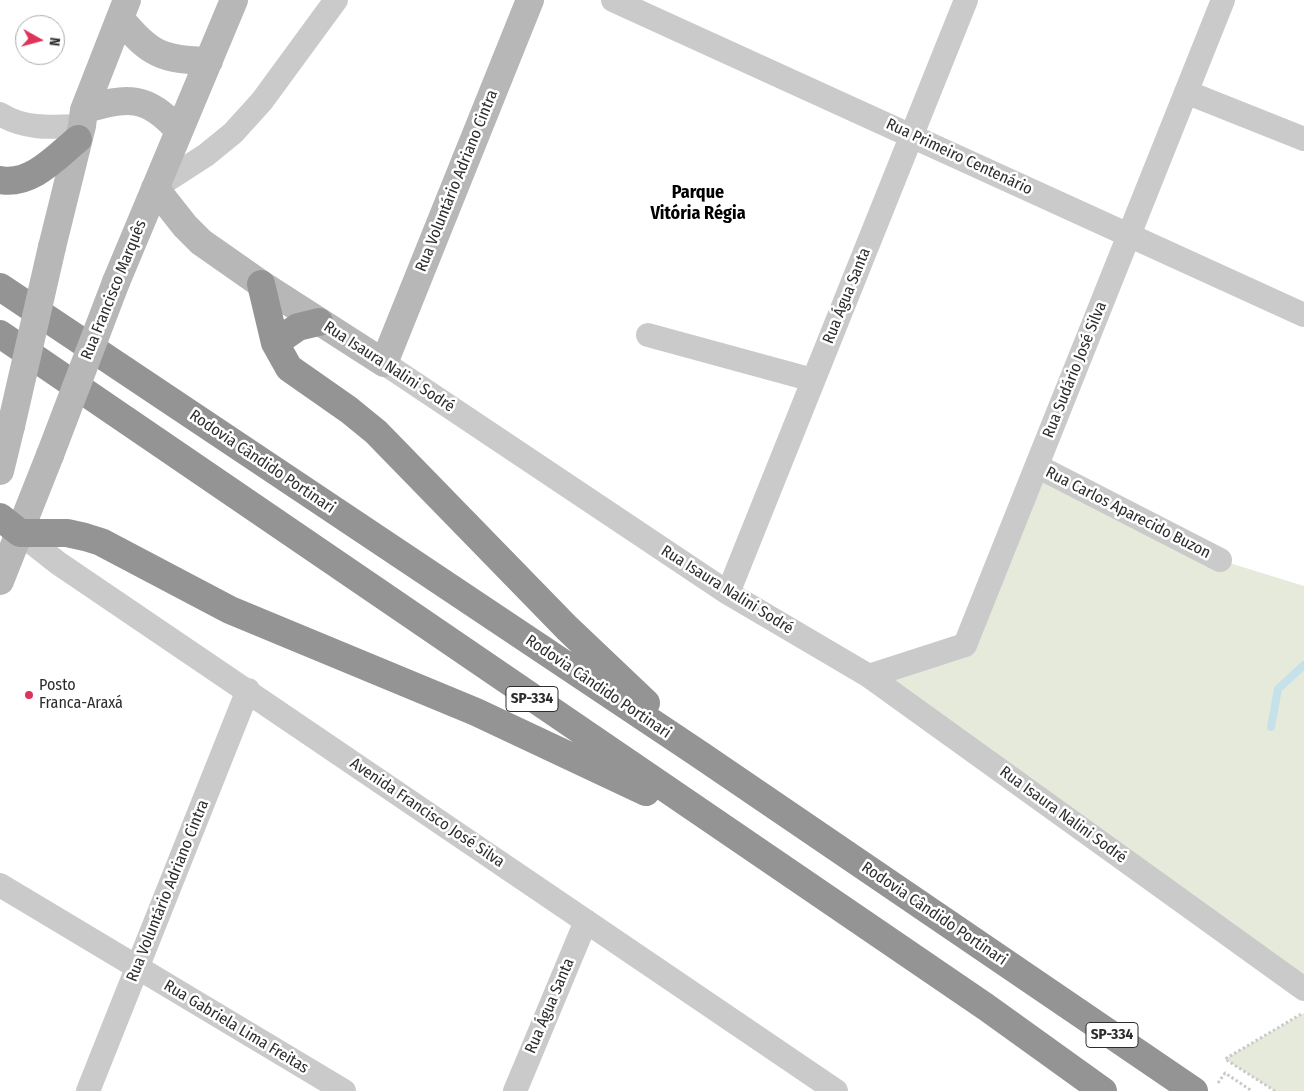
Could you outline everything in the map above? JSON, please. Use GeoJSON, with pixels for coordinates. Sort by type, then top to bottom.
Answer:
{"type":"FeatureCollection","features":[{"type":"Feature","properties":{"kind":"highway"},"geometry":{"type":"LineString","coordinates":[[0,180],[22,180],[35,174],[81,125]]}},
{"type":"Feature","properties":{"kind":"highway"},"geometry":{"type":"LineString","coordinates":[[261,284],[275,343],[289,368],[349,410],[376,432],[567,628],[699,754]]}},
{"type":"Feature","properties":{"kind":"highway","name":"Rodovia Cândido Portinari"},"geometry":{"type":"LineString","coordinates":[[0,287],[699,754],[1205,1088]]}},
{"type":"Feature","properties":{"kind":"highway"},"geometry":{"type":"LineString","coordinates":[[275,343],[298,327],[319,322]]}},
{"type":"Feature","properties":{"kind":"highway","name":"SP-334"},"geometry":{"type":"LineString","coordinates":[[0,334],[986,1008],[1103,1091]]}},
{"type":"Feature","properties":{"kind":"highway"},"geometry":{"type":"LineString","coordinates":[[10,525],[67,533],[101,542],[230,610],[476,712],[720,827]]}},
{"type":"Feature","properties":{"kind":"main road","name":"Rua Francisco Marquês"},"geometry":{"type":"LineString","coordinates":[[0,581],[10,525],[50,455],[116,282],[234,0]]}},
{"type":"Feature","properties":{"kind":"main road","name":"Rua Voluntário Adriano Cintra"},"geometry":{"type":"LineString","coordinates":[[384,362],[530,0]]}},
{"type":"Feature","properties":{"kind":"main road"},"geometry":{"type":"LineString","coordinates":[[124,9],[136,38],[152,50],[171,58],[209,61]]}},
{"type":"Feature","properties":{"kind":"main road"},"geometry":{"type":"LineString","coordinates":[[0,471],[81,125],[124,9]]}},
{"type":"Feature","properties":{"kind":"main road"},"geometry":{"type":"LineString","coordinates":[[81,125],[108,102],[128,100],[148,105],[166,116],[179,131]]}},
{"type":"Feature","properties":{"kind":"main road","name":"Rua Isaura Nalini Sodré"},"geometry":{"type":"LineString","coordinates":[[155,188],[185,226],[201,242],[261,284],[384,362]]}},
{"type":"Feature","properties":{"kind":"street"},"geometry":{"type":"LineString","coordinates":[[155,188],[206,155],[234,133],[262,101],[336,0]]}},
{"type":"Feature","properties":{"kind":"street","name":"Rua Primeiro Centenário"},"geometry":{"type":"LineString","coordinates":[[613,0],[1304,315]]}},
{"type":"Feature","properties":{"kind":"street","name":"Rua Água Santa"},"geometry":{"type":"LineString","coordinates":[[728,593],[966,0]]}},
{"type":"Feature","properties":{"kind":"street","name":"Rua Sudário José Silva"},"geometry":{"type":"LineString","coordinates":[[869,676],[965,645],[1222,0]]}},
{"type":"Feature","properties":{"kind":"street"},"geometry":{"type":"LineString","coordinates":[[1186,92],[1304,139]]}},
{"type":"Feature","properties":{"kind":"street"},"geometry":{"type":"LineString","coordinates":[[0,114],[20,123],[37,127],[81,125]]}},
{"type":"Feature","properties":{"kind":"street"},"geometry":{"type":"LineString","coordinates":[[648,335],[813,380]]}},
{"type":"Feature","properties":{"kind":"street","name":"Rua Isaura Nalini Sodré"},"geometry":{"type":"LineString","coordinates":[[384,362],[728,593],[869,676],[1304,989]]}},
{"type":"Feature","properties":{"kind":"street","name":"Rua Carlos Aparecido Buzon"},"geometry":{"type":"LineString","coordinates":[[1037,466],[1220,560]]}},
{"type":"Feature","properties":{"kind":"street","name":"Avenida Francisco José Silva"},"geometry":{"type":"LineString","coordinates":[[10,525],[58,562],[836,1091]]}},
{"type":"Feature","properties":{"kind":"street","name":"Rua Voluntário Adriano Cintra"},"geometry":{"type":"LineString","coordinates":[[88,1091],[248,690]]}},
{"type":"Feature","properties":{"kind":"street","name":"Rua Gabriela Lima Freitas"},"geometry":{"type":"LineString","coordinates":[[0,885],[344,1091]]}},
{"type":"Feature","properties":{"kind":"street","name":"Rua Água Santa"},"geometry":{"type":"LineString","coordinates":[[515,1091],[586,921]]}},
{"type":"Feature","properties":{"kind":"path"},"geometry":{"type":"LineString","coordinates":[[1275,1091],[1225,1059],[1304,1013]]}},
{"type":"Feature","properties":{"kind":"path"},"geometry":{"type":"LineString","coordinates":[[1205,1088],[1224,1073],[1252,1091]]}},
{"type":"Feature","properties":{"kind":"shaded area"},"geometry":{"type":"Polygon","coordinates":[[[1037,466],[1220,560],[1304,586],[1304,989],[869,676],[965,645],[1037,466]]]}},
{"type":"Feature","properties":{"kind":"shaded area"},"geometry":{"type":"Polygon","coordinates":[[[1304,1013],[1304,1091],[1275,1091],[1225,1059],[1304,1013]]]}},
{"type":"Feature","properties":{"kind":"waterway"},"geometry":{"type":"LineString","coordinates":[[1271,727],[1278,689],[1304,665]]}},
{"type":"Feature","properties":{"kind":"place","name":"Posto Franca-Araxá"},"geometry":{"type":"Point","coordinates":[29,695]}},
{"type":"Feature","properties":{"kind":"district","name":"Parque Vitória Régia"},"geometry":{"type":"Point","coordinates":[698,203]}}]}
